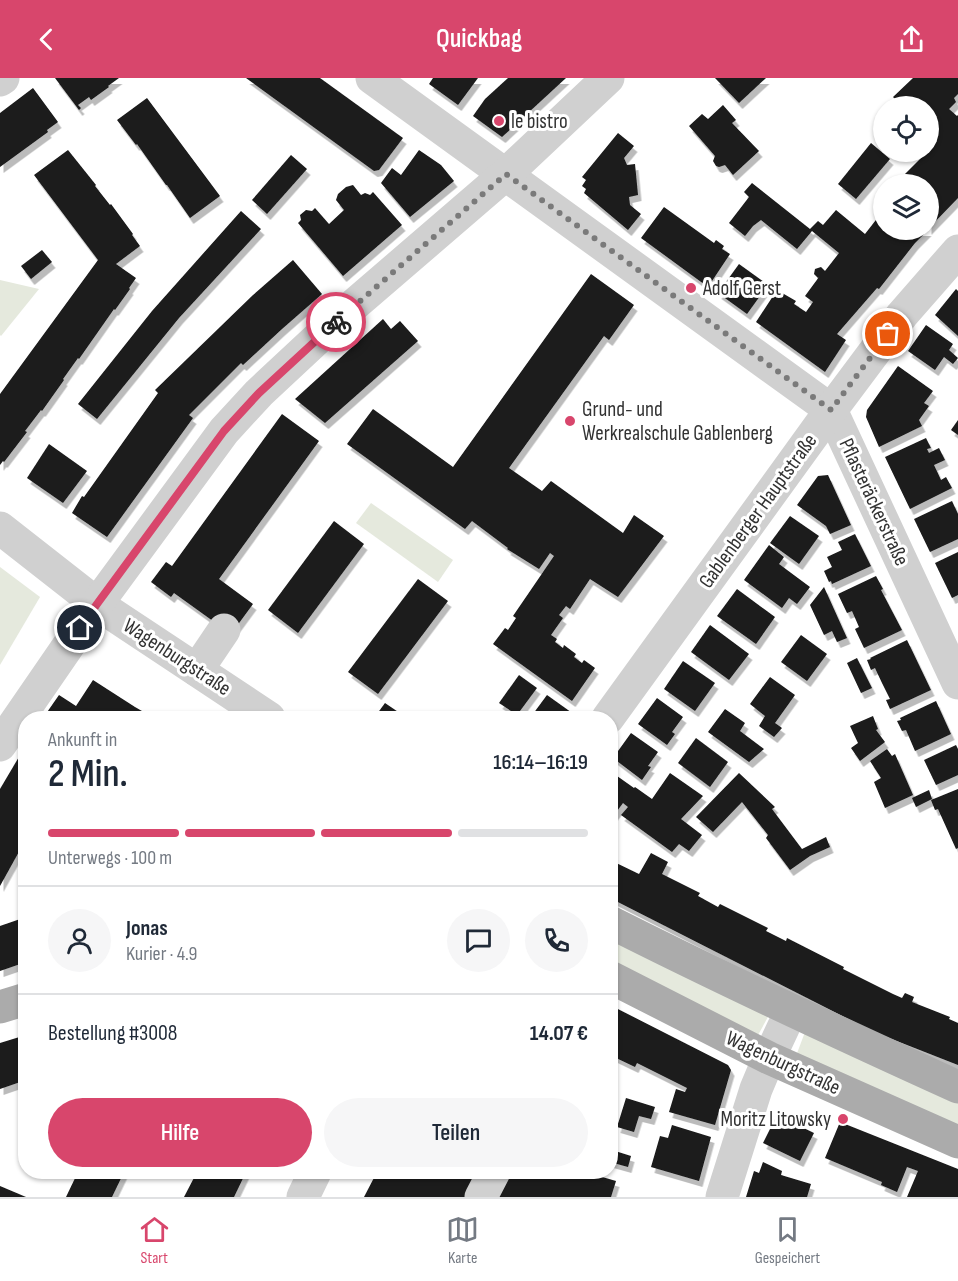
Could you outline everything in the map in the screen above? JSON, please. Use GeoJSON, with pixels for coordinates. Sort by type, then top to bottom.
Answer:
{"type":"FeatureCollection","features":[{"type":"Feature","properties":{"kind":"main road"},"geometry":{"type":"LineString","coordinates":[[618,926],[791,1011],[958,1087]]}},
{"type":"Feature","properties":{"kind":"main road","name":"Wagenburgstraße"},"geometry":{"type":"LineString","coordinates":[[618,981],[769,1058],[958,1142]]}},
{"type":"Feature","properties":{"kind":"main road"},"geometry":{"type":"LineString","coordinates":[[0,1007],[18,1001]]}},
{"type":"Feature","properties":{"kind":"street","name":"Pflasteräckerstraße"},"geometry":{"type":"LineString","coordinates":[[372,78],[831,410],[958,683]]}},
{"type":"Feature","properties":{"kind":"street"},"geometry":{"type":"LineString","coordinates":[[23,711],[97,604],[224,431],[259,393],[359,300],[506,174],[608,78]]}},
{"type":"Feature","properties":{"kind":"street","name":"Gablenberger Hauptstraße"},"geometry":{"type":"LineString","coordinates":[[613,711],[902,315],[958,251]]}},
{"type":"Feature","properties":{"kind":"street","name":"Wagenburgstraße"},"geometry":{"type":"LineString","coordinates":[[0,528],[97,604],[258,711]]}},
{"type":"Feature","properties":{"kind":"street"},"geometry":{"type":"LineString","coordinates":[[196,670],[224,630]]}},
{"type":"Feature","properties":{"kind":"street"},"geometry":{"type":"LineString","coordinates":[[0,745],[18,719]]}},
{"type":"Feature","properties":{"kind":"street"},"geometry":{"type":"LineString","coordinates":[[722,1197],[756,1089],[791,1011]]}},
{"type":"Feature","properties":{"kind":"street"},"geometry":{"type":"LineString","coordinates":[[303,1197],[312,1179]]}},
{"type":"Feature","properties":{"kind":"street"},"geometry":{"type":"LineString","coordinates":[[481,1197],[490,1179]]}},
{"type":"Feature","properties":{"kind":"shaded area"},"geometry":{"type":"Polygon","coordinates":[[[0,280],[39,289],[1,336],[0,335],[0,280]]]}},
{"type":"Feature","properties":{"kind":"shaded area"},"geometry":{"type":"Polygon","coordinates":[[[371,503],[453,560],[438,582],[356,523],[371,503]]]}},
{"type":"Feature","properties":{"kind":"shaded area"},"geometry":{"type":"Polygon","coordinates":[[[0,567],[40,597],[0,665],[0,567]]]}},
{"type":"Feature","properties":{"kind":"shaded area"},"geometry":{"type":"Polygon","coordinates":[[[618,940],[769,1015],[757,1037],[618,968],[618,940]]]}},
{"type":"Feature","properties":{"kind":"shaded area"},"geometry":{"type":"Polygon","coordinates":[[[805,1032],[958,1101],[958,1127],[796,1056],[805,1032]]]}},
{"type":"Feature","properties":{"kind":"building"},"geometry":{"type":"Polygon","coordinates":[[[55,78],[119,78],[91,100],[89,97],[78,105],[81,108],[79,110],[55,78]]]}},
{"type":"Feature","properties":{"kind":"building"},"geometry":{"type":"Polygon","coordinates":[[[246,78],[320,78],[403,138],[379,170],[374,171],[246,78]]]}},
{"type":"Feature","properties":{"kind":"building"},"geometry":{"type":"Polygon","coordinates":[[[433,78],[478,78],[458,105],[429,84],[433,78]]]}},
{"type":"Feature","properties":{"kind":"building"},"geometry":{"type":"Polygon","coordinates":[[[508,78],[566,78],[502,137],[473,116],[485,99],[508,78]]]}},
{"type":"Feature","properties":{"kind":"building"},"geometry":{"type":"Polygon","coordinates":[[[715,78],[766,78],[739,103],[715,78]]]}},
{"type":"Feature","properties":{"kind":"building"},"geometry":{"type":"Polygon","coordinates":[[[913,78],[958,78],[958,94],[954,98],[956,102],[949,109],[958,115],[958,198],[939,218],[939,174],[905,174],[917,162],[939,162],[939,96],[894,96],[913,78]]]}},
{"type":"Feature","properties":{"kind":"building"},"geometry":{"type":"Polygon","coordinates":[[[33,88],[58,122],[0,167],[0,113],[33,88]]]}},
{"type":"Feature","properties":{"kind":"building"},"geometry":{"type":"Polygon","coordinates":[[[147,98],[220,196],[190,218],[117,120],[147,98]]]}},
{"type":"Feature","properties":{"kind":"building"},"geometry":{"type":"Polygon","coordinates":[[[723,105],[736,120],[732,123],[759,151],[733,175],[725,165],[716,166],[713,161],[715,156],[689,126],[702,114],[708,119],[723,105]]]}},
{"type":"Feature","properties":{"kind":"building"},"geometry":{"type":"Polygon","coordinates":[[[618,133],[634,146],[624,158],[627,165],[635,164],[638,195],[629,197],[630,205],[641,214],[628,230],[584,193],[586,189],[582,186],[586,180],[582,177],[618,133]]]}},
{"type":"Feature","properties":{"kind":"building"},"geometry":{"type":"Polygon","coordinates":[[[871,143],[873,145],[873,162],[887,162],[877,174],[873,174],[873,179],[856,199],[838,184],[871,143]]]}},
{"type":"Feature","properties":{"kind":"building"},"geometry":{"type":"Polygon","coordinates":[[[68,150],[111,204],[140,246],[116,264],[136,278],[42,411],[25,431],[27,432],[0,465],[0,394],[98,260],[34,175],[68,150]]]}},
{"type":"Feature","properties":{"kind":"building"},"geometry":{"type":"Polygon","coordinates":[[[419,150],[441,165],[454,181],[410,217],[381,183],[392,168],[401,175],[419,150]]]}},
{"type":"Feature","properties":{"kind":"building"},"geometry":{"type":"Polygon","coordinates":[[[291,155],[307,169],[267,214],[252,200],[291,155]]]}},
{"type":"Feature","properties":{"kind":"building"},"geometry":{"type":"Polygon","coordinates":[[[752,183],[810,229],[818,221],[823,225],[836,210],[865,234],[873,224],[873,240],[918,240],[879,289],[877,288],[837,334],[846,340],[825,372],[756,322],[777,290],[796,301],[794,304],[806,312],[813,302],[805,296],[819,277],[814,274],[815,269],[821,267],[825,271],[839,253],[812,231],[797,249],[761,220],[745,236],[729,223],[749,197],[744,192],[752,183]]]}},
{"type":"Feature","properties":{"kind":"building"},"geometry":{"type":"Polygon","coordinates":[[[353,185],[361,195],[365,193],[370,195],[373,192],[402,225],[343,276],[298,223],[301,220],[300,215],[306,210],[312,211],[315,208],[329,224],[344,210],[336,200],[338,194],[346,187],[353,185]]]}},
{"type":"Feature","properties":{"kind":"building"},"geometry":{"type":"Polygon","coordinates":[[[664,207],[714,243],[716,240],[724,246],[722,249],[730,254],[708,287],[641,238],[664,207]]]}},
{"type":"Feature","properties":{"kind":"building"},"geometry":{"type":"Polygon","coordinates":[[[241,211],[261,229],[179,318],[97,419],[78,404],[152,311],[241,211]]]}},
{"type":"Feature","properties":{"kind":"building"},"geometry":{"type":"Polygon","coordinates":[[[42,250],[52,262],[31,279],[21,266],[42,250]]]}},
{"type":"Feature","properties":{"kind":"building"},"geometry":{"type":"Polygon","coordinates":[[[293,260],[322,294],[243,365],[241,363],[189,415],[193,418],[107,537],[72,513],[158,393],[155,390],[253,295],[293,260]]]}},
{"type":"Feature","properties":{"kind":"building"},"geometry":{"type":"Polygon","coordinates":[[[739,264],[768,285],[747,314],[718,293],[739,264]]]}},
{"type":"Feature","properties":{"kind":"building"},"geometry":{"type":"Polygon","coordinates":[[[591,274],[634,305],[609,340],[604,336],[509,468],[542,491],[551,481],[623,533],[634,515],[664,536],[618,597],[590,579],[570,609],[566,606],[559,615],[563,618],[551,635],[557,639],[555,642],[563,648],[564,645],[576,654],[574,657],[582,663],[584,660],[595,668],[572,701],[493,644],[505,628],[508,630],[516,618],[513,616],[554,556],[550,553],[539,569],[507,549],[472,521],[465,529],[347,444],[373,409],[453,467],[591,274]]]}},
{"type":"Feature","properties":{"kind":"building"},"geometry":{"type":"Polygon","coordinates":[[[956,289],[958,291],[958,336],[935,315],[956,289]]]}},
{"type":"Feature","properties":{"kind":"building"},"geometry":{"type":"Polygon","coordinates":[[[383,319],[391,329],[400,321],[418,341],[325,423],[295,399],[383,319]]]}},
{"type":"Feature","properties":{"kind":"building"},"geometry":{"type":"Polygon","coordinates":[[[926,325],[953,344],[949,350],[958,358],[953,364],[944,357],[935,370],[908,351],[926,325]]]}},
{"type":"Feature","properties":{"kind":"building"},"geometry":{"type":"Polygon","coordinates":[[[898,366],[933,391],[924,403],[929,406],[919,420],[922,426],[879,447],[866,417],[867,410],[898,366]]]}},
{"type":"Feature","properties":{"kind":"building"},"geometry":{"type":"Polygon","coordinates":[[[282,414],[319,441],[219,579],[253,604],[231,634],[174,593],[171,597],[151,582],[166,562],[172,566],[282,414]]]}},
{"type":"Feature","properties":{"kind":"building"},"geometry":{"type":"Polygon","coordinates":[[[958,420],[958,435],[951,430],[958,420]]]}},
{"type":"Feature","properties":{"kind":"building"},"geometry":{"type":"Polygon","coordinates":[[[926,438],[931,448],[927,449],[929,453],[939,448],[945,460],[934,465],[941,480],[946,477],[952,488],[910,509],[885,457],[926,438]]]}},
{"type":"Feature","properties":{"kind":"building"},"geometry":{"type":"Polygon","coordinates":[[[49,444],[87,471],[63,503],[27,478],[49,444]]]}},
{"type":"Feature","properties":{"kind":"building"},"geometry":{"type":"Polygon","coordinates":[[[828,475],[851,525],[830,534],[826,526],[797,505],[818,476],[828,475]]]}},
{"type":"Feature","properties":{"kind":"building"},"geometry":{"type":"Polygon","coordinates":[[[952,501],[958,514],[958,539],[930,552],[914,519],[952,501]]]}},
{"type":"Feature","properties":{"kind":"building"},"geometry":{"type":"Polygon","coordinates":[[[790,516],[819,536],[799,564],[770,543],[790,516]]]}},
{"type":"Feature","properties":{"kind":"building"},"geometry":{"type":"Polygon","coordinates":[[[334,521],[364,544],[298,633],[268,610],[334,521]]]}},
{"type":"Feature","properties":{"kind":"building"},"geometry":{"type":"Polygon","coordinates":[[[855,534],[871,566],[832,584],[824,571],[832,567],[827,557],[842,550],[838,542],[855,534]]]}},
{"type":"Feature","properties":{"kind":"building"},"geometry":{"type":"Polygon","coordinates":[[[769,545],[784,557],[779,564],[810,587],[797,604],[789,598],[782,608],[744,580],[769,545]]]}},
{"type":"Feature","properties":{"kind":"building"},"geometry":{"type":"Polygon","coordinates":[[[958,552],[958,595],[952,598],[935,563],[958,552]]]}},
{"type":"Feature","properties":{"kind":"building"},"geometry":{"type":"Polygon","coordinates":[[[876,576],[902,630],[864,648],[855,629],[859,627],[852,611],[847,613],[838,594],[876,576]]]}},
{"type":"Feature","properties":{"kind":"building"},"geometry":{"type":"Polygon","coordinates":[[[418,579],[448,601],[378,694],[348,672],[418,579]]]}},
{"type":"Feature","properties":{"kind":"building"},"geometry":{"type":"Polygon","coordinates":[[[824,587],[847,638],[837,642],[832,631],[824,635],[810,605],[824,587]]]}},
{"type":"Feature","properties":{"kind":"building"},"geometry":{"type":"Polygon","coordinates":[[[737,589],[775,617],[756,644],[717,616],[737,589]]]}},
{"type":"Feature","properties":{"kind":"building"},"geometry":{"type":"Polygon","coordinates":[[[710,625],[749,654],[729,680],[691,652],[710,625]]]}},
{"type":"Feature","properties":{"kind":"building"},"geometry":{"type":"Polygon","coordinates":[[[801,635],[827,654],[807,681],[781,662],[801,635]]]}},
{"type":"Feature","properties":{"kind":"building"},"geometry":{"type":"Polygon","coordinates":[[[907,640],[931,690],[890,709],[886,700],[890,699],[875,668],[871,670],[867,660],[907,640]]]}},
{"type":"Feature","properties":{"kind":"building"},"geometry":{"type":"Polygon","coordinates":[[[857,658],[872,688],[861,693],[847,663],[857,658]]]}},
{"type":"Feature","properties":{"kind":"building"},"geometry":{"type":"Polygon","coordinates":[[[683,661],[715,683],[695,711],[664,689],[683,661]]]}},
{"type":"Feature","properties":{"kind":"building"},"geometry":{"type":"Polygon","coordinates":[[[519,675],[537,688],[520,711],[511,711],[499,703],[519,675]]]}},
{"type":"Feature","properties":{"kind":"building"},"geometry":{"type":"Polygon","coordinates":[[[770,677],[795,695],[775,723],[782,728],[774,737],[759,726],[765,716],[750,704],[770,677]]]}},
{"type":"Feature","properties":{"kind":"building"},"geometry":{"type":"Polygon","coordinates":[[[93,680],[142,711],[48,711],[59,695],[76,706],[93,680]]]}},
{"type":"Feature","properties":{"kind":"building"},"geometry":{"type":"Polygon","coordinates":[[[547,695],[569,711],[535,711],[547,695]]]}},
{"type":"Feature","properties":{"kind":"building"},"geometry":{"type":"Polygon","coordinates":[[[657,698],[683,717],[672,732],[675,734],[667,745],[638,724],[657,698]]]}},
{"type":"Feature","properties":{"kind":"building"},"geometry":{"type":"Polygon","coordinates":[[[936,701],[951,734],[915,751],[906,730],[902,731],[897,721],[936,701]]]}},
{"type":"Feature","properties":{"kind":"building"},"geometry":{"type":"Polygon","coordinates":[[[385,703],[397,711],[379,711],[385,703]]]}},
{"type":"Feature","properties":{"kind":"building"},"geometry":{"type":"Polygon","coordinates":[[[725,709],[745,723],[740,731],[764,749],[749,762],[708,732],[725,709]]]}},
{"type":"Feature","properties":{"kind":"building"},"geometry":{"type":"Polygon","coordinates":[[[873,716],[878,729],[876,730],[885,742],[860,761],[851,748],[858,743],[850,726],[873,716]]]}},
{"type":"Feature","properties":{"kind":"building"},"geometry":{"type":"Polygon","coordinates":[[[631,733],[658,752],[642,780],[618,762],[618,751],[631,733]]]}},
{"type":"Feature","properties":{"kind":"building"},"geometry":{"type":"Polygon","coordinates":[[[696,738],[728,762],[710,787],[678,763],[696,738]]]}},
{"type":"Feature","properties":{"kind":"building"},"geometry":{"type":"Polygon","coordinates":[[[956,745],[958,775],[936,785],[924,760],[956,745]]]}},
{"type":"Feature","properties":{"kind":"building"},"geometry":{"type":"Polygon","coordinates":[[[887,749],[892,756],[895,754],[913,795],[885,808],[874,782],[881,778],[870,761],[887,749]]]}},
{"type":"Feature","properties":{"kind":"building"},"geometry":{"type":"Polygon","coordinates":[[[18,759],[18,853],[0,886],[0,789],[18,759]]]}},
{"type":"Feature","properties":{"kind":"building"},"geometry":{"type":"Polygon","coordinates":[[[670,773],[703,796],[681,819],[702,835],[689,851],[679,844],[672,852],[621,815],[628,807],[623,803],[618,810],[618,777],[652,799],[670,773]]]}},
{"type":"Feature","properties":{"kind":"building"},"geometry":{"type":"Polygon","coordinates":[[[739,773],[775,807],[772,809],[802,849],[826,837],[830,847],[810,856],[790,870],[766,838],[768,835],[742,802],[713,832],[696,817],[739,773]]]}},
{"type":"Feature","properties":{"kind":"building"},"geometry":{"type":"Polygon","coordinates":[[[958,789],[958,848],[956,849],[938,809],[935,810],[931,800],[958,789]]]}},
{"type":"Feature","properties":{"kind":"building"},"geometry":{"type":"Polygon","coordinates":[[[929,790],[932,799],[916,807],[912,798],[929,790]]]}},
{"type":"Feature","properties":{"kind":"building"},"geometry":{"type":"Polygon","coordinates":[[[651,853],[668,862],[662,874],[700,893],[698,896],[718,907],[720,904],[768,928],[766,931],[786,941],[787,938],[893,994],[902,998],[905,993],[914,997],[912,1002],[950,1017],[949,1019],[958,1023],[958,1065],[874,1032],[618,902],[618,864],[639,874],[651,853]]]}},
{"type":"Feature","properties":{"kind":"building"},"geometry":{"type":"Polygon","coordinates":[[[18,920],[18,965],[0,971],[0,926],[18,920]]]}},
{"type":"Feature","properties":{"kind":"building"},"geometry":{"type":"Polygon","coordinates":[[[618,1009],[728,1065],[731,1070],[715,1125],[669,1112],[676,1089],[685,1092],[687,1088],[637,1063],[635,1067],[618,1059],[618,1009]]]}},
{"type":"Feature","properties":{"kind":"building"},"geometry":{"type":"Polygon","coordinates":[[[18,1037],[18,1083],[0,1089],[0,1043],[18,1037]]]}},
{"type":"Feature","properties":{"kind":"building"},"geometry":{"type":"Polygon","coordinates":[[[626,1098],[655,1107],[651,1119],[639,1116],[634,1132],[618,1127],[626,1098]]]}},
{"type":"Feature","properties":{"kind":"building"},"geometry":{"type":"Polygon","coordinates":[[[777,1115],[814,1133],[800,1161],[763,1143],[777,1115]]]}},
{"type":"Feature","properties":{"kind":"building"},"geometry":{"type":"Polygon","coordinates":[[[840,1122],[958,1169],[958,1197],[907,1197],[918,1171],[907,1167],[897,1192],[881,1185],[882,1182],[825,1158],[840,1122]]]}},
{"type":"Feature","properties":{"kind":"building"},"geometry":{"type":"Polygon","coordinates":[[[672,1125],[711,1137],[699,1181],[651,1167],[660,1136],[668,1138],[672,1125]]]}},
{"type":"Feature","properties":{"kind":"building"},"geometry":{"type":"Polygon","coordinates":[[[618,1152],[631,1156],[628,1167],[618,1164],[618,1152]]]}},
{"type":"Feature","properties":{"kind":"building"},"geometry":{"type":"Polygon","coordinates":[[[763,1162],[782,1171],[781,1175],[811,1184],[807,1197],[746,1197],[754,1171],[759,1173],[763,1162]]]}},
{"type":"Feature","properties":{"kind":"building"},"geometry":{"type":"Polygon","coordinates":[[[75,1179],[121,1179],[112,1197],[66,1197],[75,1179]]]}},
{"type":"Feature","properties":{"kind":"building"},"geometry":{"type":"Polygon","coordinates":[[[193,1179],[243,1179],[234,1197],[184,1197],[193,1179]]]}},
{"type":"Feature","properties":{"kind":"building"},"geometry":{"type":"Polygon","coordinates":[[[373,1179],[482,1179],[473,1197],[364,1197],[373,1179]]]}},
{"type":"Feature","properties":{"kind":"building"},"geometry":{"type":"Polygon","coordinates":[[[499,1179],[609,1179],[616,1181],[611,1197],[490,1197],[499,1179]]]}},
{"type":"Feature","properties":{"kind":"building"},"geometry":{"type":"Polygon","coordinates":[[[0,1186],[26,1197],[0,1197],[0,1186]]]}},
{"type":"Feature","properties":{"kind":"way so far"},"geometry":{"type":"LineString","coordinates":[[336,322],[506,174],[831,410],[888,334]]}},
{"type":"Feature","properties":{"kind":"place","name":"le bistro"},"geometry":{"type":"Point","coordinates":[499,121]}},
{"type":"Feature","properties":{"kind":"place","name":"Adolf Gerst"},"geometry":{"type":"Point","coordinates":[691,288]}},
{"type":"Feature","properties":{"kind":"place","name":"Grund- und Werkrealschule Gablenberg"},"geometry":{"type":"Point","coordinates":[570,421]}},
{"type":"Feature","properties":{"kind":"place","name":"Moritz Litowsky"},"geometry":{"type":"Point","coordinates":[843,1119]}},
{"type":"Feature","properties":{"kind":"route"},"geometry":{"type":"LineString","coordinates":[[80,628],[224,431],[259,393],[336,322]]}}]}
